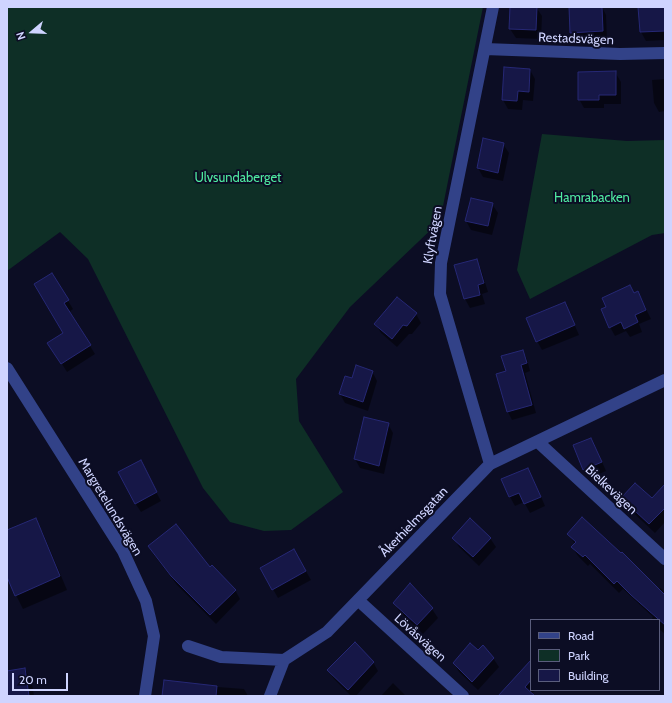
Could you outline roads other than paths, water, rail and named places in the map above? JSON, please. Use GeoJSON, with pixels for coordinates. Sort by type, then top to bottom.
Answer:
{"type":"FeatureCollection","features":[{"type":"Feature","properties":{"kind":"street","name":"Klyftvägen"},"geometry":{"type":"LineString","coordinates":[[490,464],[440,294],[441,263],[493,7]]}},
{"type":"Feature","properties":{"kind":"street","name":"Restadsvägen"},"geometry":{"type":"LineString","coordinates":[[485,48],[620,54],[665,53]]}},
{"type":"Feature","properties":{"kind":"street","name":"Margretelundsvägen"},"geometry":{"type":"LineString","coordinates":[[7,368],[123,551],[146,601],[154,636],[146,696]]}},
{"type":"Feature","properties":{"kind":"street","name":"Åkerhielmsgatan"},"geometry":{"type":"LineString","coordinates":[[284,660],[327,632],[490,464],[665,380]]}},
{"type":"Feature","properties":{"kind":"street","name":"Bielkevägen"},"geometry":{"type":"LineString","coordinates":[[538,442],[665,559]]}},
{"type":"Feature","properties":{"kind":"street","name":"Lövåsvägen"},"geometry":{"type":"LineString","coordinates":[[358,600],[463,696]]}},
{"type":"Feature","properties":{"kind":"street"},"geometry":{"type":"LineString","coordinates":[[188,646],[221,657],[284,660],[270,696]]}},
{"type":"Feature","properties":{"kind":"park label","name":"Ulvsundaberget"},"geometry":{"type":"Point","coordinates":[238,178]}},
{"type":"Feature","properties":{"kind":"park label","name":"Hamrabacken"},"geometry":{"type":"Point","coordinates":[592,198]}}]}
